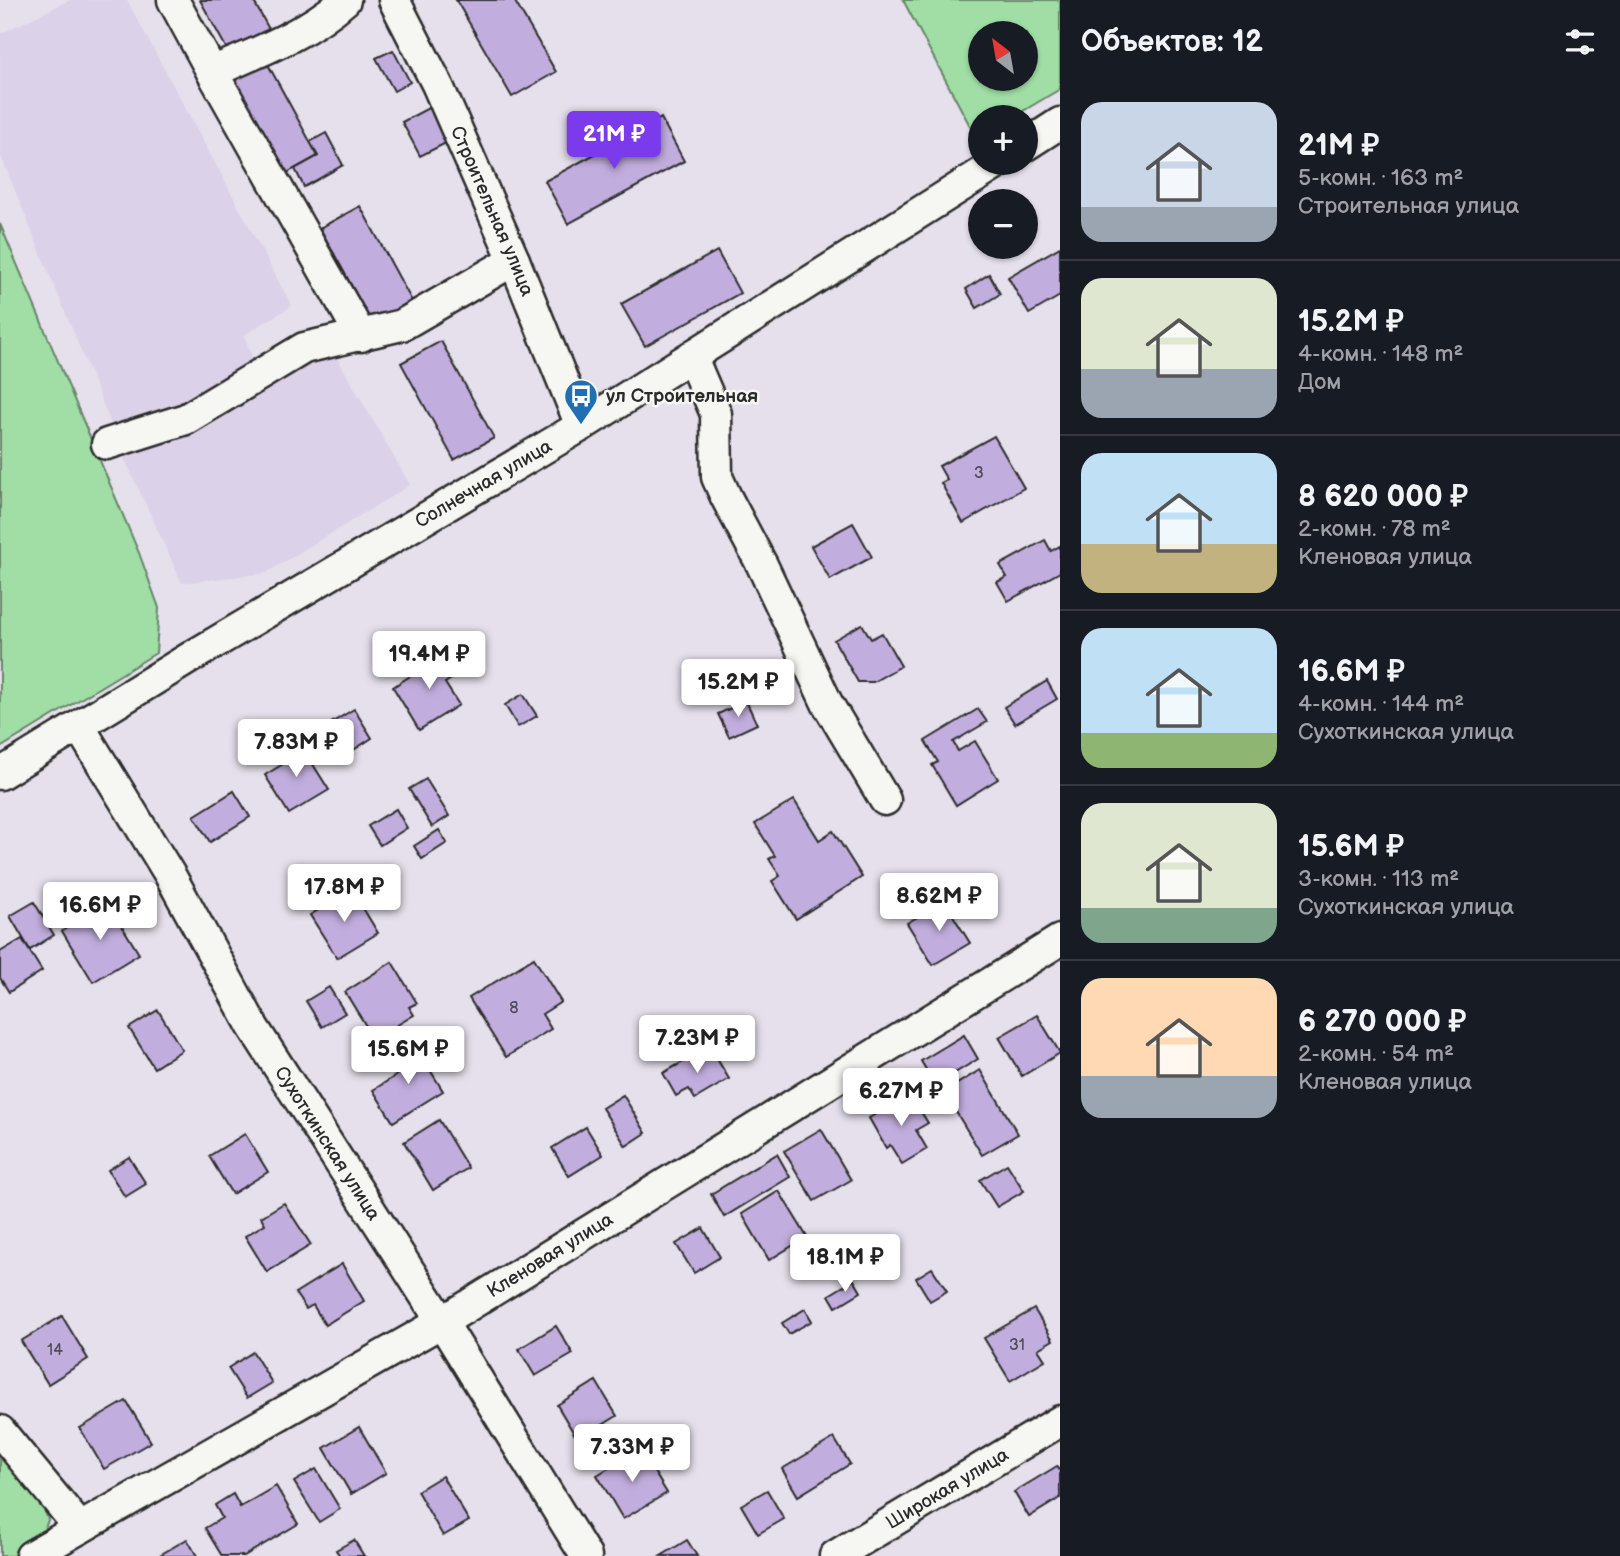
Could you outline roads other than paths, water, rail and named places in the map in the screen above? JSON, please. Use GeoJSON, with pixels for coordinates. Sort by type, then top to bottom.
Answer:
{"type":"FeatureCollection","features":[{"type":"Feature","properties":{"kind":"street"},"geometry":{"type":"LineString","coordinates":[[173,0],[361,336]]}},
{"type":"Feature","properties":{"kind":"street"},"geometry":{"type":"LineString","coordinates":[[212,72],[296,34],[345,0]]}},
{"type":"Feature","properties":{"kind":"street","name":"Строительная улица"},"geometry":{"type":"LineString","coordinates":[[394,0],[437,84],[514,260],[581,426]]}},
{"type":"Feature","properties":{"kind":"street"},"geometry":{"type":"LineString","coordinates":[[1038,137],[1060,123]]}},
{"type":"Feature","properties":{"kind":"street","name":"Солнечная улица"},"geometry":{"type":"LineString","coordinates":[[0,774],[581,426],[979,175]]}},
{"type":"Feature","properties":{"kind":"street"},"geometry":{"type":"LineString","coordinates":[[107,444],[186,419],[304,348],[402,325],[514,260]]}},
{"type":"Feature","properties":{"kind":"street"},"geometry":{"type":"LineString","coordinates":[[692,358],[716,414],[717,477],[827,703],[886,800]]}},
{"type":"Feature","properties":{"kind":"street","name":"Сухоткинская улица"},"geometry":{"type":"LineString","coordinates":[[79,726],[170,875],[253,1027],[442,1322],[586,1556]]}},
{"type":"Feature","properties":{"kind":"street","name":"Кленовая улица"},"geometry":{"type":"LineString","coordinates":[[31,1556],[442,1322],[1060,940]]}},
{"type":"Feature","properties":{"kind":"street","name":"Широкая улица"},"geometry":{"type":"LineString","coordinates":[[835,1556],[1060,1421]]}},
{"type":"Feature","properties":{"kind":"street"},"geometry":{"type":"LineString","coordinates":[[0,1431],[80,1528]]}},
{"type":"Feature","properties":{"kind":"place","name":"ул Строительная"},"geometry":{"type":"Point","coordinates":[581,426]}}]}
